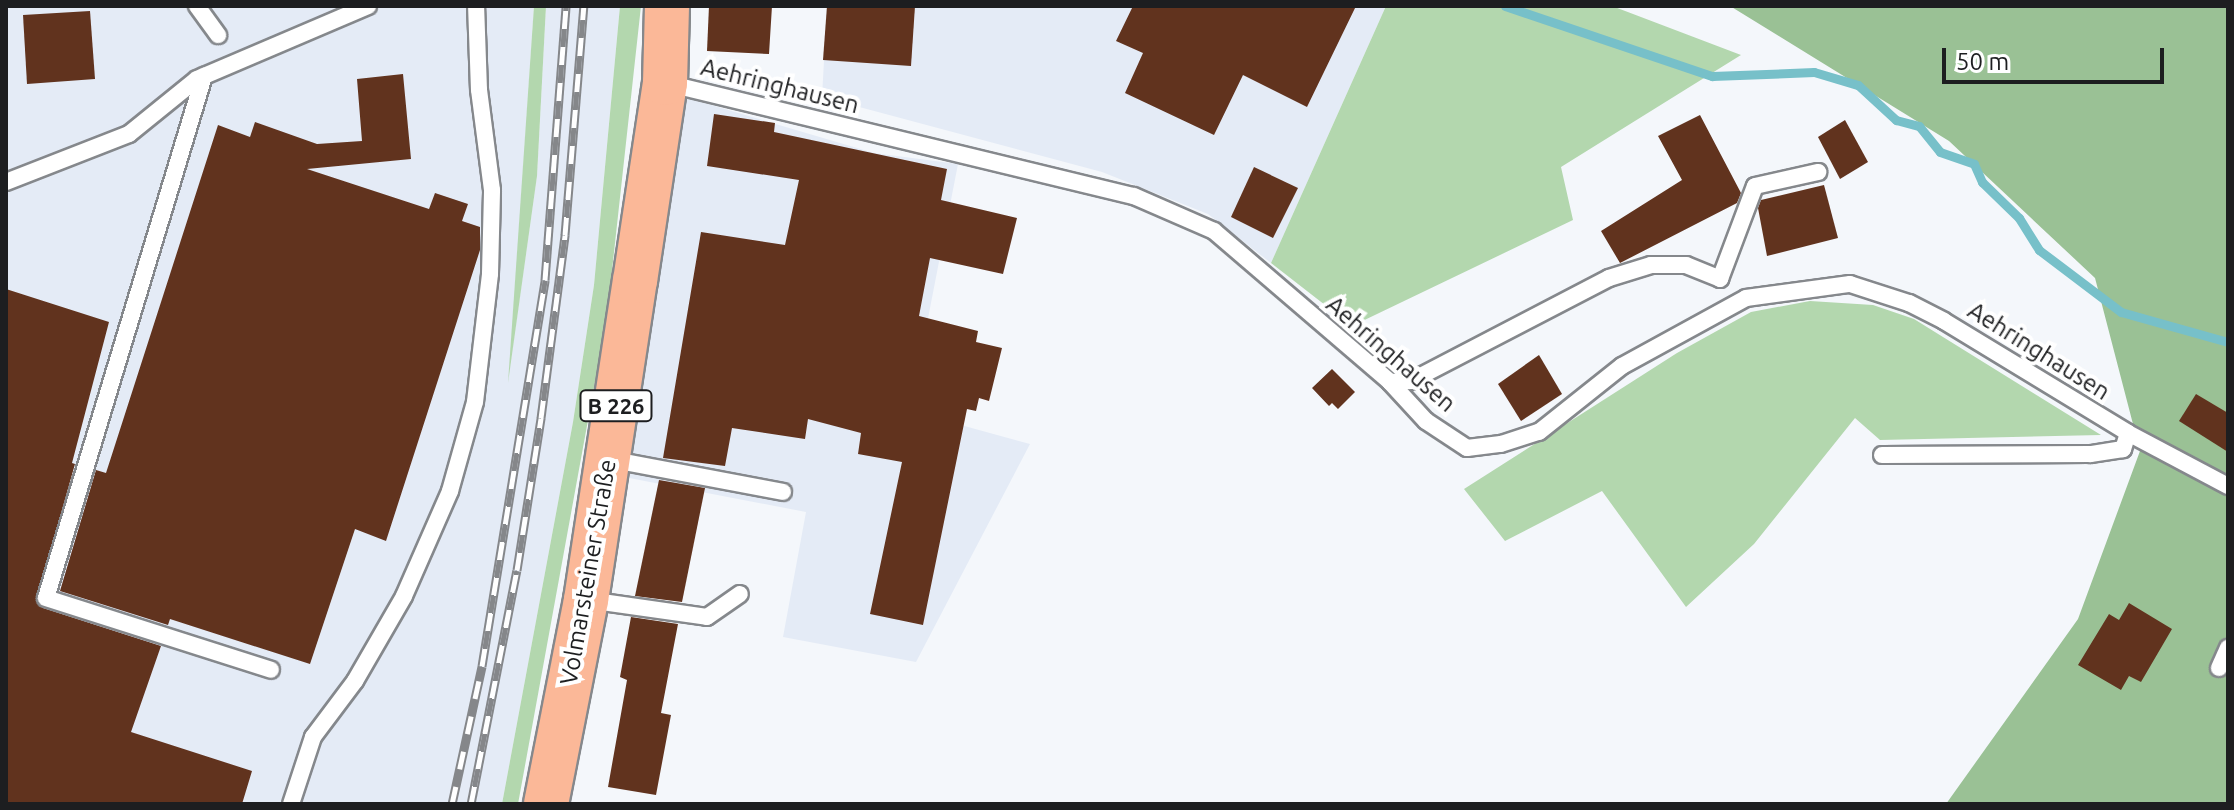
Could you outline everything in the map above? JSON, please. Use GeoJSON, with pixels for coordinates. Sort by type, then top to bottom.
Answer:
{"type":"FeatureCollection","features":[{"type":"Feature","properties":{"kind":"main road","name":"Volmarsteiner Straße"},"geometry":{"type":"LineString","coordinates":[[546,804],[586,600],[665,83],[667,6]]}},
{"type":"Feature","properties":{"kind":"lane"},"geometry":{"type":"LineString","coordinates":[[197,6],[218,35]]}},
{"type":"Feature","properties":{"kind":"lane"},"geometry":{"type":"LineString","coordinates":[[6,182],[129,134],[204,76],[368,6]]}},
{"type":"Feature","properties":{"kind":"lane"},"geometry":{"type":"LineString","coordinates":[[291,804],[313,737],[355,681],[404,596],[450,491],[475,402],[490,274],[492,190],[479,90],[476,6]]}},
{"type":"Feature","properties":{"kind":"lane"},"geometry":{"type":"LineString","coordinates":[[204,76],[46,598],[271,670]]}},
{"type":"Feature","properties":{"kind":"lane","name":"Aehringhausen"},"geometry":{"type":"LineString","coordinates":[[665,83],[1134,196],[1214,231],[1390,382],[1426,421],[1467,448],[1501,444],[1539,432],[1622,366],[1746,298],[1850,284],[1909,303],[1944,321],[2128,433],[2228,486]]}},
{"type":"Feature","properties":{"kind":"lane"},"geometry":{"type":"LineString","coordinates":[[1390,382],[1411,381],[1609,278],[1651,265],[1686,265],[1720,279],[1755,186],[1818,172]]}},
{"type":"Feature","properties":{"kind":"lane"},"geometry":{"type":"LineString","coordinates":[[1882,455],[2090,454],[2123,449],[2128,433]]}},
{"type":"Feature","properties":{"kind":"lane"},"geometry":{"type":"LineString","coordinates":[[607,459],[783,492]]}},
{"type":"Feature","properties":{"kind":"lane"},"geometry":{"type":"LineString","coordinates":[[586,600],[707,617],[740,594]]}},
{"type":"Feature","properties":{"kind":"lane"},"geometry":{"type":"LineString","coordinates":[[2219,668],[2228,648]]}},
{"type":"Feature","properties":{"kind":"shaded area"},"geometry":{"type":"Polygon","coordinates":[[[6,6],[534,6],[510,366],[537,176],[546,6],[620,6],[594,285],[573,422],[502,804],[6,804],[6,6]]]}},
{"type":"Feature","properties":{"kind":"shaded area"},"geometry":{"type":"Polygon","coordinates":[[[827,6],[1386,6],[1271,263],[1208,214],[1102,172],[822,97],[827,6]]]}},
{"type":"Feature","properties":{"kind":"shaded area"},"geometry":{"type":"Polygon","coordinates":[[[684,97],[874,153],[958,164],[910,411],[1030,444],[916,662],[783,637],[806,512],[624,477],[684,97]]]}},
{"type":"Feature","properties":{"kind":"green space"},"geometry":{"type":"Polygon","coordinates":[[[534,6],[546,6],[537,176],[508,383],[534,6]]]}},
{"type":"Feature","properties":{"kind":"green space"},"geometry":{"type":"Polygon","coordinates":[[[620,6],[641,6],[607,316],[518,804],[502,804],[573,422],[594,285],[620,6]]]}},
{"type":"Feature","properties":{"kind":"green space"},"geometry":{"type":"Polygon","coordinates":[[[1386,6],[1612,6],[1741,55],[1561,167],[1573,220],[1352,326],[1271,263],[1386,6]]]}},
{"type":"Feature","properties":{"kind":"green space"},"geometry":{"type":"Polygon","coordinates":[[[1730,6],[2228,6],[2228,804],[1946,804],[2078,619],[2140,451],[2095,278],[1949,141],[1730,6]]]}},
{"type":"Feature","properties":{"kind":"green space"},"geometry":{"type":"Polygon","coordinates":[[[1810,301],[1873,305],[1914,319],[2101,435],[1880,440],[1855,418],[1754,544],[1686,607],[1602,491],[1505,541],[1464,489],[1677,353],[1751,312],[1810,301]]]}},
{"type":"Feature","properties":{"kind":"building"},"geometry":{"type":"Polygon","coordinates":[[[709,6],[772,6],[769,54],[707,51],[709,6]]]}},
{"type":"Feature","properties":{"kind":"building"},"geometry":{"type":"Polygon","coordinates":[[[827,6],[915,6],[911,66],[823,60],[827,6]]]}},
{"type":"Feature","properties":{"kind":"building"},"geometry":{"type":"Polygon","coordinates":[[[1133,6],[1356,6],[1307,107],[1243,75],[1214,135],[1125,93],[1143,53],[1116,41],[1133,6]]]}},
{"type":"Feature","properties":{"kind":"building"},"geometry":{"type":"Polygon","coordinates":[[[90,11],[95,79],[27,84],[23,15],[90,11]]]}},
{"type":"Feature","properties":{"kind":"building"},"geometry":{"type":"Polygon","coordinates":[[[403,74],[411,159],[307,169],[429,209],[435,193],[468,204],[462,221],[480,227],[480,250],[386,541],[355,529],[310,664],[170,619],[168,625],[60,591],[96,470],[106,473],[218,125],[250,137],[255,122],[317,144],[362,141],[357,79],[403,74]]]}},
{"type":"Feature","properties":{"kind":"building"},"geometry":{"type":"Polygon","coordinates":[[[714,114],[775,123],[774,132],[947,169],[941,200],[1017,218],[1003,274],[930,258],[919,316],[978,331],[976,342],[1002,348],[989,401],[979,398],[976,411],[967,409],[923,625],[870,614],[902,462],[858,454],[861,433],[808,419],[805,439],[732,428],[725,466],[663,458],[701,232],[785,245],[799,180],[707,166],[714,114]]]}},
{"type":"Feature","properties":{"kind":"building"},"geometry":{"type":"Polygon","coordinates":[[[1700,115],[1741,193],[1737,203],[1620,263],[1601,231],[1682,180],[1658,136],[1700,115]]]}},
{"type":"Feature","properties":{"kind":"building"},"geometry":{"type":"Polygon","coordinates":[[[1845,120],[1868,162],[1840,179],[1818,137],[1845,120]]]}},
{"type":"Feature","properties":{"kind":"building"},"geometry":{"type":"Polygon","coordinates":[[[1254,167],[1298,188],[1273,238],[1231,217],[1254,167]]]}},
{"type":"Feature","properties":{"kind":"building"},"geometry":{"type":"Polygon","coordinates":[[[1824,185],[1838,238],[1767,256],[1758,208],[1761,200],[1824,185]]]}},
{"type":"Feature","properties":{"kind":"building"},"geometry":{"type":"Polygon","coordinates":[[[6,289],[109,322],[72,463],[75,464],[36,601],[43,608],[161,646],[131,732],[252,771],[242,804],[6,804],[6,289]]]}},
{"type":"Feature","properties":{"kind":"building"},"geometry":{"type":"Polygon","coordinates":[[[1539,355],[1562,394],[1521,421],[1498,384],[1539,355]]]}},
{"type":"Feature","properties":{"kind":"building"},"geometry":{"type":"Polygon","coordinates":[[[1332,369],[1355,392],[1338,409],[1332,403],[1329,406],[1312,388],[1332,369]]]}},
{"type":"Feature","properties":{"kind":"building"},"geometry":{"type":"Polygon","coordinates":[[[2196,394],[2228,413],[2228,452],[2179,421],[2196,394]]]}},
{"type":"Feature","properties":{"kind":"building"},"geometry":{"type":"Polygon","coordinates":[[[659,480],[705,488],[682,602],[635,596],[659,480]]]}},
{"type":"Feature","properties":{"kind":"building"},"geometry":{"type":"Polygon","coordinates":[[[2129,603],[2172,629],[2141,682],[2129,676],[2121,690],[2078,665],[2109,614],[2119,620],[2129,603]]]}},
{"type":"Feature","properties":{"kind":"building"},"geometry":{"type":"Polygon","coordinates":[[[631,617],[678,624],[661,713],[671,715],[656,795],[608,787],[627,680],[620,677],[631,617]]]}},
{"type":"Feature","properties":{"kind":"waterway"},"geometry":{"type":"LineString","coordinates":[[1505,6],[1712,76],[1814,72],[1858,85],[1896,120],[1919,126],[1940,152],[1974,164],[1982,182],[2019,218],[2039,250],[2121,312],[2228,342]]}},
{"type":"Feature","properties":{"kind":"railway"},"geometry":{"type":"LineString","coordinates":[[452,804],[482,666],[545,280],[566,6]]}},
{"type":"Feature","properties":{"kind":"railway"},"geometry":{"type":"LineString","coordinates":[[471,804],[517,570],[541,418],[565,235],[584,6]]}}]}
